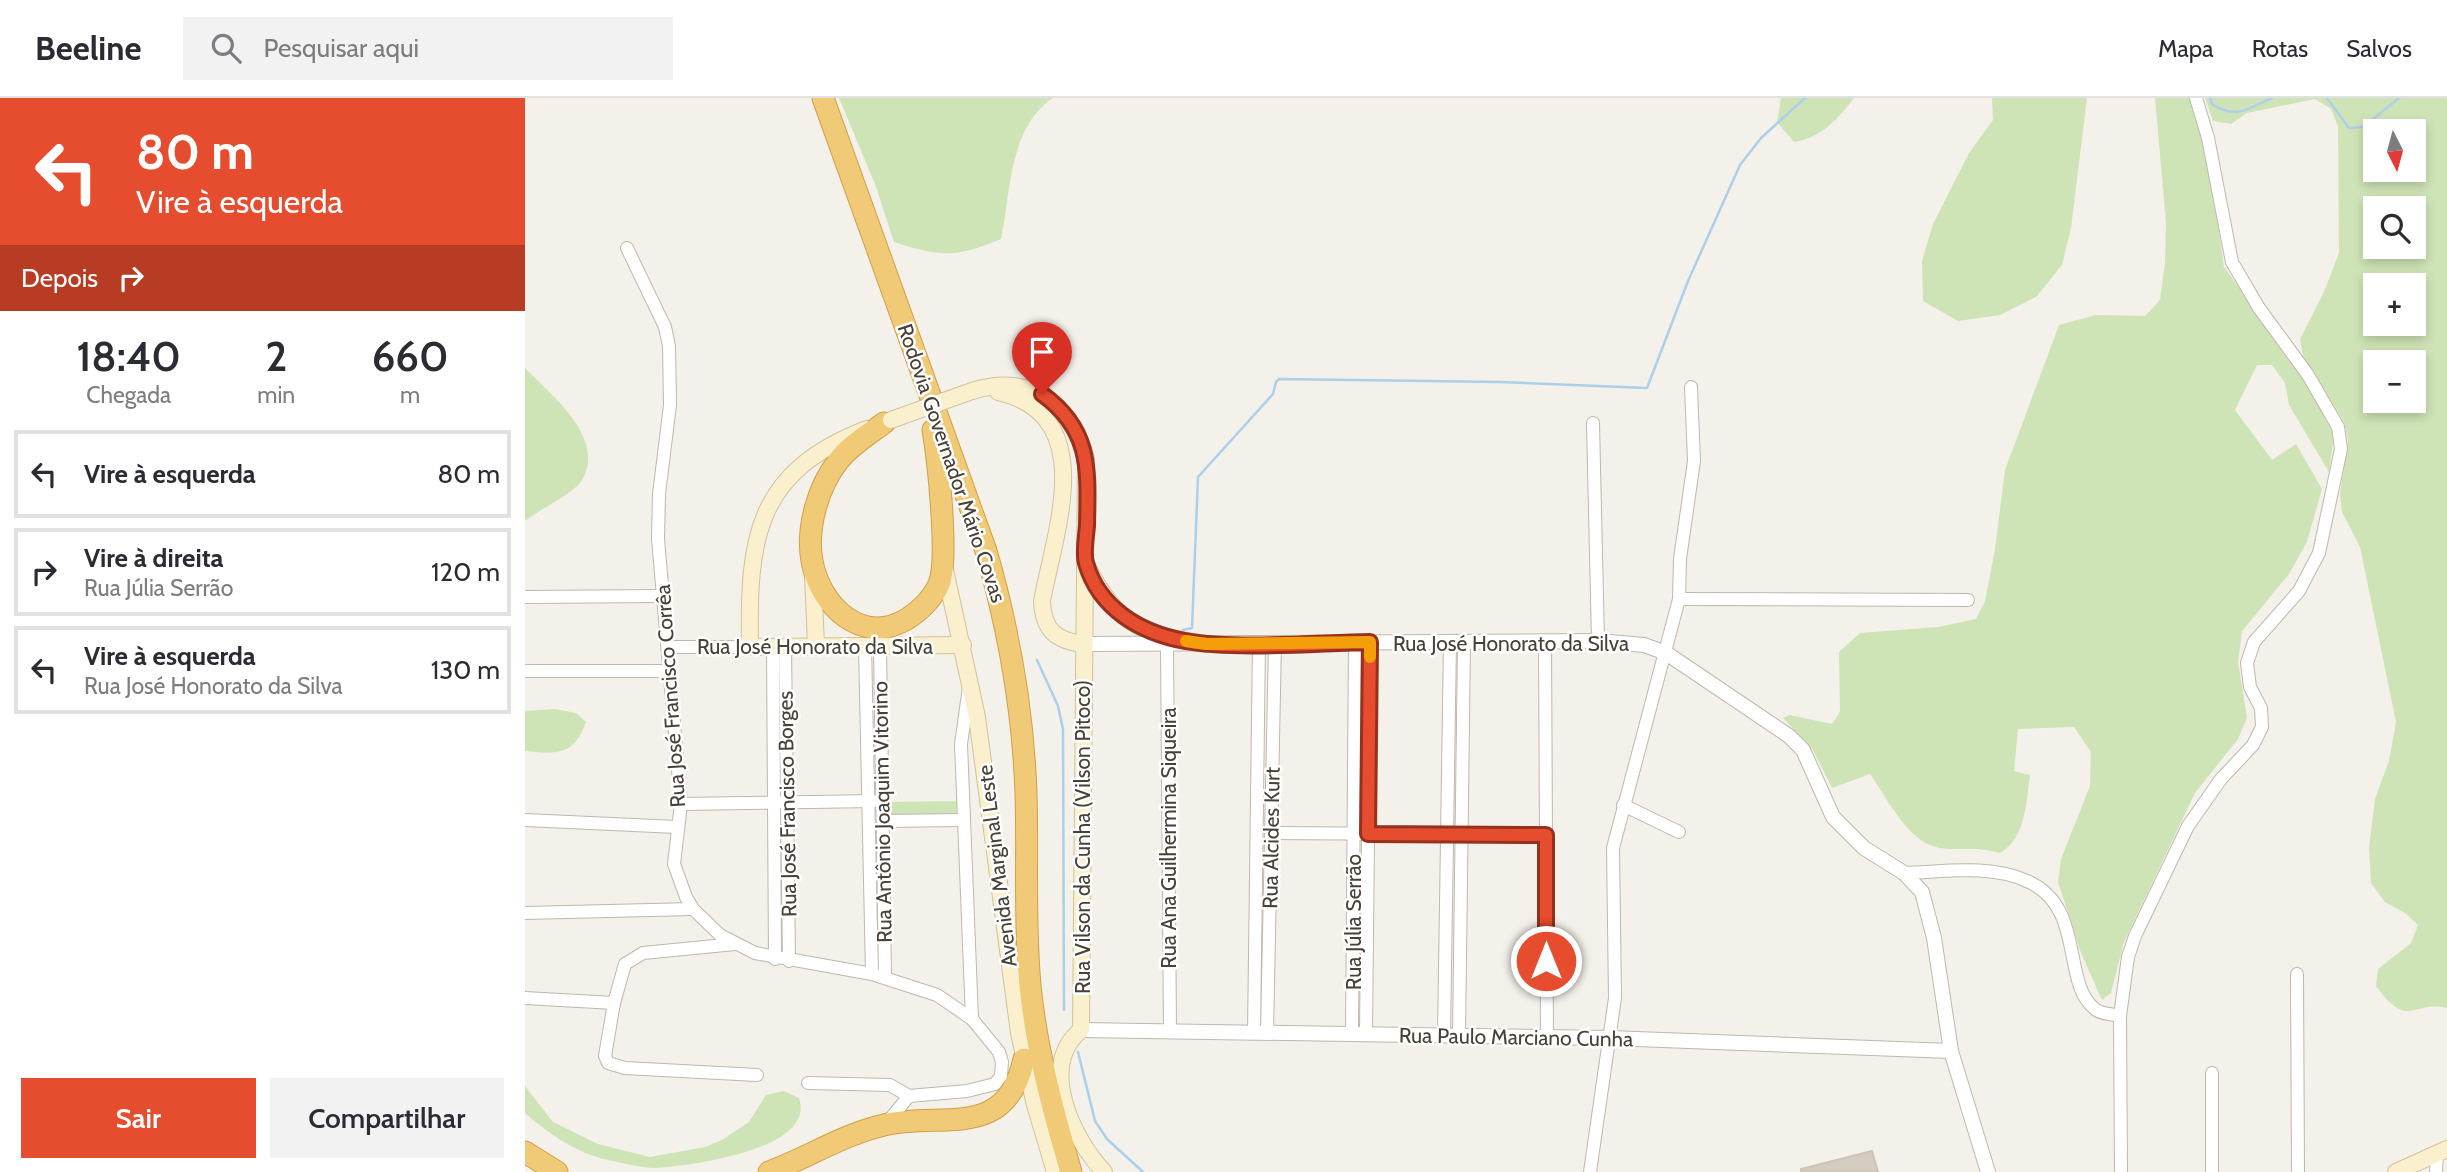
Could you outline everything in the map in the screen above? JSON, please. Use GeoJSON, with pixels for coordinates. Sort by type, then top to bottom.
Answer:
{"type":"FeatureCollection","features":[{"type":"Feature","properties":{"kind":"highway","name":"Rodovia Governador Mário Covas"},"geometry":{"type":"LineString","coordinates":[[823,98],[986,551],[1009,645],[1021,721],[1026,790],[1030,984],[1043,1066],[1071,1172]]}},
{"type":"Feature","properties":{"kind":"highway"},"geometry":{"type":"LineString","coordinates":[[887,421],[839,460],[825,482],[815,507],[812,560],[819,585],[840,614],[866,628],[899,624],[929,600],[939,583],[943,560],[937,453],[915,353]]}},
{"type":"Feature","properties":{"kind":"highway"},"geometry":{"type":"LineString","coordinates":[[769,1172],[886,1124],[968,1120],[988,1113],[1001,1104],[1011,1092],[1024,1059]]}},
{"type":"Feature","properties":{"kind":"highway"},"geometry":{"type":"LineString","coordinates":[[525,1152],[558,1171]]}},
{"type":"Feature","properties":{"kind":"main road","name":"Rua Vilson da Cunha (Vilson Pitoco)"},"geometry":{"type":"LineString","coordinates":[[975,390],[1020,388],[1042,394],[1072,422],[1084,449],[1088,472],[1081,1030]]}},
{"type":"Feature","properties":{"kind":"main road"},"geometry":{"type":"LineString","coordinates":[[750,647],[752,555],[771,505],[803,464],[822,450],[887,421],[975,390],[1010,395],[1025,402],[1040,412],[1060,442],[1065,475],[1042,601],[1042,614],[1053,635],[1061,640],[1084,645]]}},
{"type":"Feature","properties":{"kind":"main road"},"geometry":{"type":"LineString","coordinates":[[812,560],[816,646]]}},
{"type":"Feature","properties":{"kind":"main road","name":"Avenida Marginal Leste"},"geometry":{"type":"LineString","coordinates":[[943,560],[971,678],[1024,1059],[1055,1172]]}},
{"type":"Feature","properties":{"kind":"main road"},"geometry":{"type":"LineString","coordinates":[[1086,562],[1099,590],[1117,613],[1166,640],[1206,644]]}},
{"type":"Feature","properties":{"kind":"main road"},"geometry":{"type":"LineString","coordinates":[[840,646],[899,624]]}},
{"type":"Feature","properties":{"kind":"main road","name":"Rua José Honorato da Silva"},"geometry":{"type":"LineString","coordinates":[[750,647],[963,645]]}},
{"type":"Feature","properties":{"kind":"main road"},"geometry":{"type":"LineString","coordinates":[[1081,1030],[1064,1050],[1060,1066],[1064,1093],[1079,1139],[1104,1172]]}},
{"type":"Feature","properties":{"kind":"main road"},"geometry":{"type":"LineString","coordinates":[[2396,1172],[2442,1152]]}},
{"type":"Feature","properties":{"kind":"street"},"geometry":{"type":"LineString","coordinates":[[2122,1172],[2120,1016],[2128,957],[2135,936],[2188,826],[2221,779],[2253,745],[2262,727],[2261,708],[2250,687],[2247,663],[2254,642],[2299,591],[2319,553],[2341,449],[2338,426],[2308,375],[2259,308],[2232,262],[2208,138],[2196,98]]}},
{"type":"Feature","properties":{"kind":"street","name":"Rua José Francisco Corrêa"},"geometry":{"type":"LineString","coordinates":[[627,248],[665,327],[669,346],[670,405],[657,516],[681,804],[674,864],[693,909],[720,935],[735,944],[775,959],[885,977],[937,995],[972,1019],[999,1052],[1002,1076],[995,1084],[977,1090],[909,1096],[891,1085],[807,1083]]}},
{"type":"Feature","properties":{"kind":"street"},"geometry":{"type":"LineString","coordinates":[[1590,1172],[1610,1038],[1616,959],[1612,855],[1679,599],[1680,559],[1694,461],[1691,387]]}},
{"type":"Feature","properties":{"kind":"street"},"geometry":{"type":"LineString","coordinates":[[1593,423],[1598,641]]}},
{"type":"Feature","properties":{"kind":"street"},"geometry":{"type":"LineString","coordinates":[[525,597],[663,596]]}},
{"type":"Feature","properties":{"kind":"street"},"geometry":{"type":"LineString","coordinates":[[1679,599],[1968,600]]}},
{"type":"Feature","properties":{"kind":"street"},"geometry":{"type":"LineString","coordinates":[[1084,645],[1147,644],[1166,640]]}},
{"type":"Feature","properties":{"kind":"street","name":"Rua Ana Guilhermina Siqueira"},"geometry":{"type":"LineString","coordinates":[[1166,640],[1170,1031]]}},
{"type":"Feature","properties":{"kind":"street"},"geometry":{"type":"LineString","coordinates":[[1545,641],[1547,1037]]}},
{"type":"Feature","properties":{"kind":"street","name":"Rua José Honorato da Silva"},"geometry":{"type":"LineString","coordinates":[[1206,644],[1598,641],[1632,643],[1667,653],[1789,736],[1803,750],[1833,817],[1874,856],[1917,883],[1927,905],[1951,1051],[1988,1172]]}},
{"type":"Feature","properties":{"kind":"street","name":"Rua Júlia Serrão"},"geometry":{"type":"LineString","coordinates":[[1359,1034],[1368,834],[1370,642]]}},
{"type":"Feature","properties":{"kind":"street"},"geometry":{"type":"LineString","coordinates":[[1452,1035],[1447,834],[1457,642]]}},
{"type":"Feature","properties":{"kind":"street"},"geometry":{"type":"LineString","coordinates":[[1452,1035],[1462,834],[1457,642]]}},
{"type":"Feature","properties":{"kind":"street","name":"Rua Alcides Kurt"},"geometry":{"type":"LineString","coordinates":[[1260,1033],[1271,837],[1267,643]]}},
{"type":"Feature","properties":{"kind":"street","name":"Rua Alcides Kurt"},"geometry":{"type":"LineString","coordinates":[[1260,1033],[1257,841],[1267,643]]}},
{"type":"Feature","properties":{"kind":"street","name":"Rua Júlia Serrão"},"geometry":{"type":"LineString","coordinates":[[1355,643],[1353,834],[1359,1034]]}},
{"type":"Feature","properties":{"kind":"street","name":"Rua Antônio Joaquim Vitorino"},"geometry":{"type":"LineString","coordinates":[[873,646],[883,821],[885,977]]}},
{"type":"Feature","properties":{"kind":"street","name":"Rua Antônio Joaquim Vitorino"},"geometry":{"type":"LineString","coordinates":[[871,974],[868,801],[873,646]]}},
{"type":"Feature","properties":{"kind":"street","name":"Rua José Honorato da Silva"},"geometry":{"type":"LineString","coordinates":[[668,648],[750,647]]}},
{"type":"Feature","properties":{"kind":"street","name":"Rua José Francisco Borges"},"geometry":{"type":"LineString","coordinates":[[779,647],[781,802],[789,961]]}},
{"type":"Feature","properties":{"kind":"street"},"geometry":{"type":"LineString","coordinates":[[525,671],[670,671]]}},
{"type":"Feature","properties":{"kind":"street"},"geometry":{"type":"LineString","coordinates":[[971,678],[961,744],[972,1019]]}},
{"type":"Feature","properties":{"kind":"street"},"geometry":{"type":"LineString","coordinates":[[1354,746],[1369,746]]}},
{"type":"Feature","properties":{"kind":"street"},"geometry":{"type":"LineString","coordinates":[[681,804],[882,801]]}},
{"type":"Feature","properties":{"kind":"street","name":"Rua José Francisco Borges"},"geometry":{"type":"LineString","coordinates":[[775,959],[781,802]]}},
{"type":"Feature","properties":{"kind":"street"},"geometry":{"type":"LineString","coordinates":[[1623,805],[1679,832]]}},
{"type":"Feature","properties":{"kind":"street"},"geometry":{"type":"LineString","coordinates":[[525,820],[677,827]]}},
{"type":"Feature","properties":{"kind":"street"},"geometry":{"type":"LineString","coordinates":[[883,821],[964,820]]}},
{"type":"Feature","properties":{"kind":"street"},"geometry":{"type":"LineString","coordinates":[[1257,841],[1271,837],[1353,834],[1546,835]]}},
{"type":"Feature","properties":{"kind":"street"},"geometry":{"type":"LineString","coordinates":[[1904,873],[1989,870],[2029,881],[2054,902],[2071,937],[2083,995],[2096,1011],[2120,1016]]}},
{"type":"Feature","properties":{"kind":"street"},"geometry":{"type":"LineString","coordinates":[[525,913],[693,909]]}},
{"type":"Feature","properties":{"kind":"street"},"geometry":{"type":"LineString","coordinates":[[735,944],[654,951],[634,957],[625,964],[606,1043],[608,1063],[657,1071],[757,1075]]}},
{"type":"Feature","properties":{"kind":"street"},"geometry":{"type":"LineString","coordinates":[[2297,974],[2300,1015],[2298,1172]]}},
{"type":"Feature","properties":{"kind":"street"},"geometry":{"type":"LineString","coordinates":[[525,998],[614,1003]]}},
{"type":"Feature","properties":{"kind":"street","name":"Rua Paulo Marciano Cunha"},"geometry":{"type":"LineString","coordinates":[[1081,1030],[1610,1038],[1951,1051]]}},
{"type":"Feature","properties":{"kind":"street"},"geometry":{"type":"LineString","coordinates":[[2211,1172],[2212,1073]]}},
{"type":"Feature","properties":{"kind":"street"},"geometry":{"type":"LineString","coordinates":[[886,1124],[909,1096]]}},
{"type":"Feature","properties":{"kind":"street"},"geometry":{"type":"LineString","coordinates":[[2436,1172],[2442,1152]]}},
{"type":"Feature","properties":{"kind":"green space"},"geometry":{"type":"Polygon","coordinates":[[[839,98],[1053,98],[1038,111],[1019,144],[1001,239],[972,250],[948,253],[924,251],[894,242],[875,184],[839,98]]]}},
{"type":"Feature","properties":{"kind":"green space"},"geometry":{"type":"Polygon","coordinates":[[[1781,98],[1854,98],[1821,132],[1794,142],[1777,122],[1781,98]]]}},
{"type":"Feature","properties":{"kind":"green space"},"geometry":{"type":"Polygon","coordinates":[[[1992,98],[2087,98],[2071,228],[2062,265],[2036,297],[2000,315],[1958,321],[1923,301],[1922,261],[1933,224],[1969,153],[1993,120],[1992,98]]]}},
{"type":"Feature","properties":{"kind":"green space"},"geometry":{"type":"Polygon","coordinates":[[[2155,98],[2195,98],[2206,138],[2224,267],[2307,379],[2334,436],[2329,472],[2289,405],[2285,383],[2272,365],[2257,365],[2235,410],[2272,460],[2296,444],[2322,489],[2307,542],[2289,574],[2242,631],[2238,662],[2247,718],[2238,739],[2195,793],[2124,942],[2111,993],[2102,1000],[2081,953],[2058,882],[2061,859],[2090,786],[2091,752],[2074,727],[2018,729],[2014,771],[2030,775],[2027,797],[2020,829],[2009,846],[2000,853],[1940,848],[1918,838],[1900,818],[1870,774],[1832,788],[1813,750],[1783,718],[1789,715],[1832,724],[1840,712],[1839,652],[1860,633],[1938,627],[1976,619],[1985,601],[2005,470],[2059,325],[2096,315],[2145,316],[2160,300],[2165,263],[2166,223],[2155,98]]]}},
{"type":"Feature","properties":{"kind":"green space"},"geometry":{"type":"Polygon","coordinates":[[[2205,98],[2447,98],[2447,1008],[2404,1011],[2387,1000],[2376,986],[2378,969],[2411,943],[2418,925],[2405,913],[2385,902],[2371,883],[2369,847],[2375,799],[2389,761],[2396,722],[2360,547],[2342,512],[2340,494],[2348,440],[2344,422],[2303,357],[2300,339],[2324,292],[2339,253],[2338,126],[2331,109],[2315,99],[2247,113],[2231,124],[2213,121],[2205,98]]]}},
{"type":"Feature","properties":{"kind":"green space"},"geometry":{"type":"Polygon","coordinates":[[[525,368],[561,404],[582,433],[588,464],[578,485],[525,521],[525,368]]]}},
{"type":"Feature","properties":{"kind":"green space"},"geometry":{"type":"Polygon","coordinates":[[[555,709],[576,713],[586,722],[576,741],[570,747],[555,752],[525,751],[525,711],[555,709]]]}},
{"type":"Feature","properties":{"kind":"green space"},"geometry":{"type":"Polygon","coordinates":[[[958,801],[959,815],[887,816],[887,802],[958,801]]]}},
{"type":"Feature","properties":{"kind":"green space"},"geometry":{"type":"Polygon","coordinates":[[[525,1086],[553,1122],[598,1144],[650,1157],[705,1147],[722,1140],[749,1122],[766,1095],[784,1091],[799,1098],[799,1116],[789,1131],[747,1152],[695,1164],[644,1167],[596,1157],[553,1135],[525,1113],[525,1086]]]}},
{"type":"Feature","properties":{"kind":"building"},"geometry":{"type":"Polygon","coordinates":[[[1872,1151],[1878,1172],[1801,1172],[1801,1169],[1872,1151]]]}},
{"type":"Feature","properties":{"kind":"waterway"},"geometry":{"type":"LineString","coordinates":[[1183,630],[1192,628],[1198,477],[1273,394],[1279,379],[1500,382],[1647,388],[1688,281],[1740,165],[1761,138],[1805,98]]}},
{"type":"Feature","properties":{"kind":"waterway"},"geometry":{"type":"LineString","coordinates":[[2210,98],[2212,104],[2235,112],[2272,98]]}},
{"type":"Feature","properties":{"kind":"waterway"},"geometry":{"type":"LineString","coordinates":[[2327,98],[2349,128],[2363,127],[2399,98]]}},
{"type":"Feature","properties":{"kind":"waterway"},"geometry":{"type":"LineString","coordinates":[[1037,660],[1058,706],[1063,729],[1064,1010]]}},
{"type":"Feature","properties":{"kind":"waterway"},"geometry":{"type":"LineString","coordinates":[[1078,1052],[1095,1121],[1107,1139],[1143,1172]]}},
{"type":"Feature","properties":{"kind":"slow traffic"},"geometry":{"type":"LineString","coordinates":[[1186,641],[1206,644],[1370,642],[1370,657]]}},
{"type":"Feature","properties":{"kind":"route"},"geometry":{"type":"LineString","coordinates":[[1042,394],[1072,422],[1086,457],[1086,562],[1107,602],[1125,619],[1145,629],[1206,644],[1370,642],[1368,834],[1546,835],[1546,961]]}}]}
